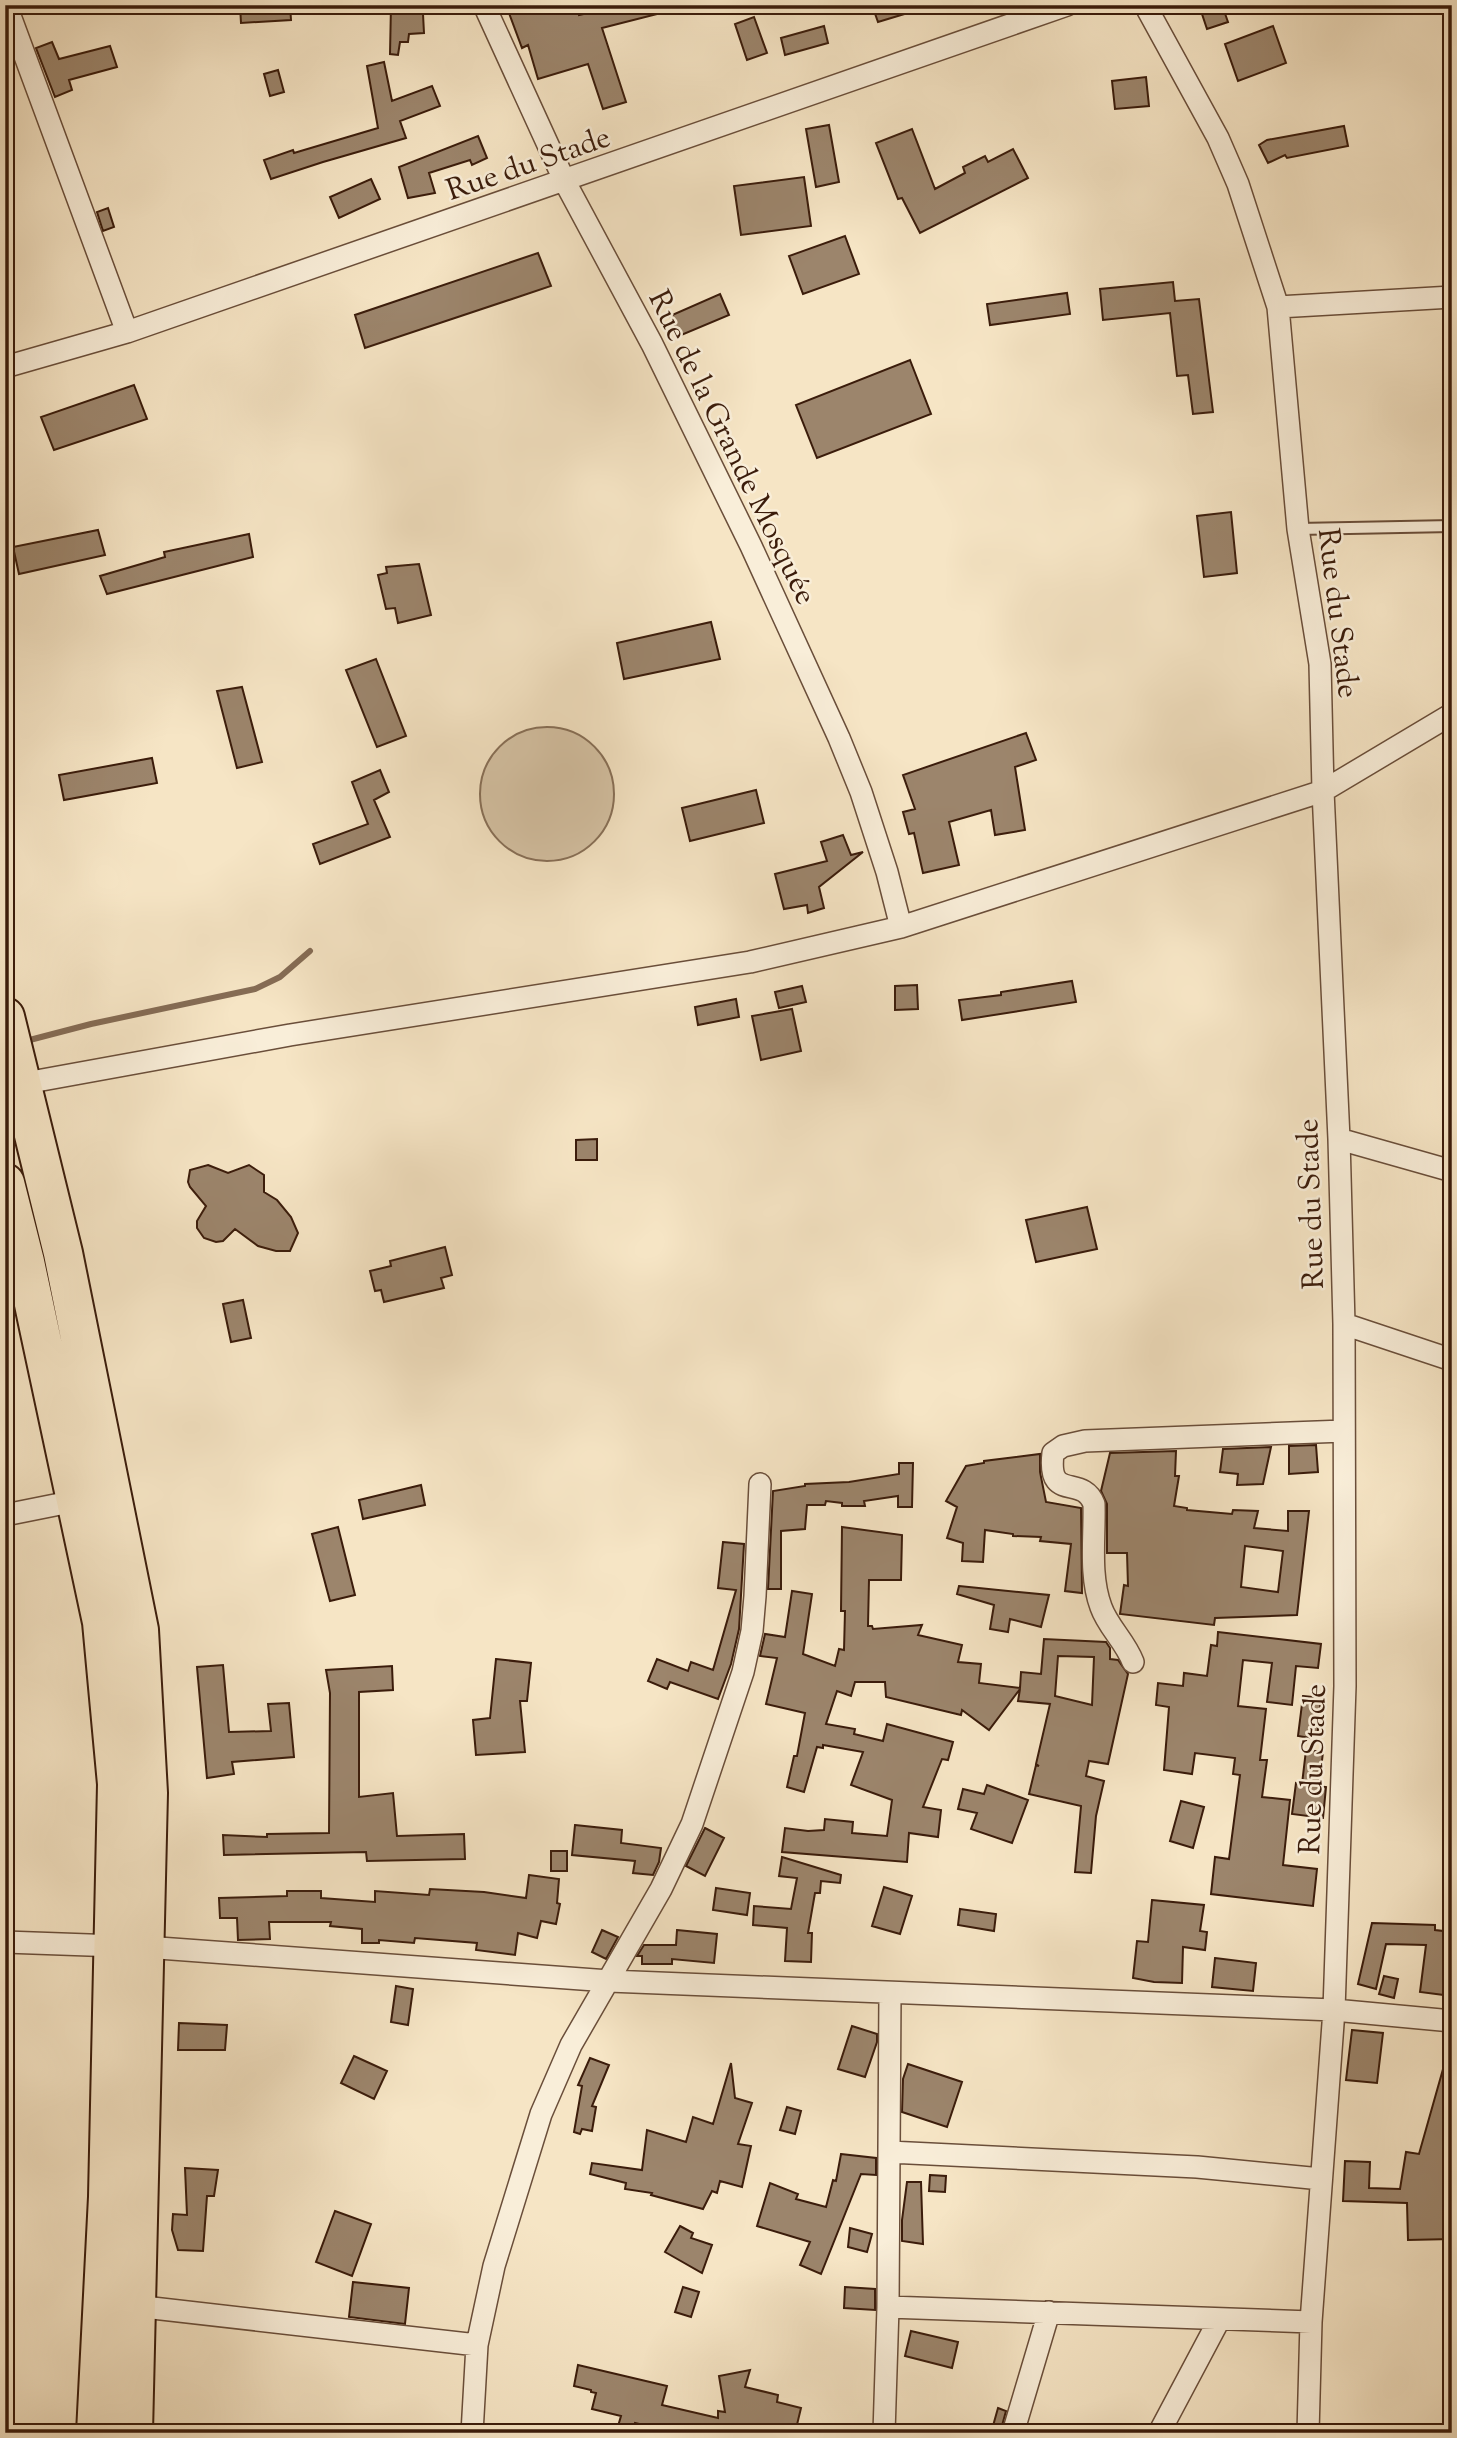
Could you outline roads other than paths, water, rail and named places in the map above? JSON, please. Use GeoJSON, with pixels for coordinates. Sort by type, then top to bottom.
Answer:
{"type":"FeatureCollection","features":[{"type":"Feature","properties":{"kind":"highway"},"geometry":{"type":"LineString","coordinates":[[13,1048],[63,1254],[93,1498]]}},
{"type":"Feature","properties":{"kind":"highway"},"geometry":{"type":"LineString","coordinates":[[5,1183],[24,1262],[93,1498],[139,1630],[143,1681],[148,1793],[129,1946],[123,2198],[96,2433]]}},
{"type":"Feature","properties":{"kind":"highway"},"geometry":{"type":"LineString","coordinates":[[24,1262],[63,1254]]}},
{"type":"Feature","properties":{"kind":"highway"},"geometry":{"type":"LineString","coordinates":[[123,2198],[135,2306],[133,2433]]}},
{"type":"Feature","properties":{"kind":"street"},"geometry":{"type":"LineString","coordinates":[[6,5],[127,332]]}},
{"type":"Feature","properties":{"kind":"street","name":"Rue de la Grande Mosquée"},"geometry":{"type":"LineString","coordinates":[[484,5],[565,181],[670,380],[751,546],[839,738],[887,872],[901,927]]}},
{"type":"Feature","properties":{"kind":"street","name":"Rue du Stade"},"geometry":{"type":"LineString","coordinates":[[5,367],[127,332],[1067,5]]}},
{"type":"Feature","properties":{"kind":"street","name":"Rue du Stade"},"geometry":{"type":"LineString","coordinates":[[1146,5],[1218,138],[1238,184],[1278,307],[1298,529],[1320,664],[1339,1139],[1345,1686],[1334,2010],[1311,2322],[1308,2433]]}},
{"type":"Feature","properties":{"kind":"street"},"geometry":{"type":"LineString","coordinates":[[1278,307],[1452,297]]}},
{"type":"Feature","properties":{"kind":"street"},"geometry":{"type":"LineString","coordinates":[[13,1048],[290,1035],[750,962],[901,927],[1323,791],[1452,716]]}},
{"type":"Feature","properties":{"kind":"street"},"geometry":{"type":"LineString","coordinates":[[1339,1139],[1452,1171]]}},
{"type":"Feature","properties":{"kind":"street"},"geometry":{"type":"LineString","coordinates":[[1343,1324],[1452,1360]]}},
{"type":"Feature","properties":{"kind":"street"},"geometry":{"type":"LineString","coordinates":[[1133,1662],[1127,1647],[1101,1607],[1094,1576],[1094,1504],[1091,1495],[1061,1484],[1054,1478],[1051,1470],[1053,1453],[1063,1446],[1085,1441],[1344,1432]]}},
{"type":"Feature","properties":{"kind":"street"},"geometry":{"type":"LineString","coordinates":[[472,2433],[477,2345],[494,2266],[541,2114],[571,2045],[661,1889],[692,1824],[743,1672],[754,1608],[760,1484]]}},
{"type":"Feature","properties":{"kind":"street"},"geometry":{"type":"LineString","coordinates":[[5,1515],[93,1498]]}},
{"type":"Feature","properties":{"kind":"street"},"geometry":{"type":"LineString","coordinates":[[5,1942],[129,1946],[609,1981],[1334,2010],[1452,2021]]}},
{"type":"Feature","properties":{"kind":"street"},"geometry":{"type":"LineString","coordinates":[[884,2433],[888,2306],[890,1993]]}},
{"type":"Feature","properties":{"kind":"street"},"geometry":{"type":"LineString","coordinates":[[889,2152],[1197,2167],[1321,2179]]}},
{"type":"Feature","properties":{"kind":"street"},"geometry":{"type":"LineString","coordinates":[[135,2306],[477,2345]]}},
{"type":"Feature","properties":{"kind":"street"},"geometry":{"type":"LineString","coordinates":[[888,2306],[1311,2322]]}},
{"type":"Feature","properties":{"kind":"street"},"geometry":{"type":"LineString","coordinates":[[1013,2433],[1049,2312]]}},
{"type":"Feature","properties":{"kind":"street"},"geometry":{"type":"LineString","coordinates":[[1159,2433],[1219,2320]]}},
{"type":"Feature","properties":{"kind":"lane"},"geometry":{"type":"LineString","coordinates":[[1298,529],[1452,526]]}},
{"type":"Feature","properties":{"kind":"waterway"},"geometry":{"type":"LineString","coordinates":[[22,1042],[91,1024],[255,989],[280,977],[310,951]]}},
{"type":"Feature","properties":{"kind":"waterway"},"geometry":{"type":"LineString","coordinates":[[1440,2433],[1452,2429]]}}]}
